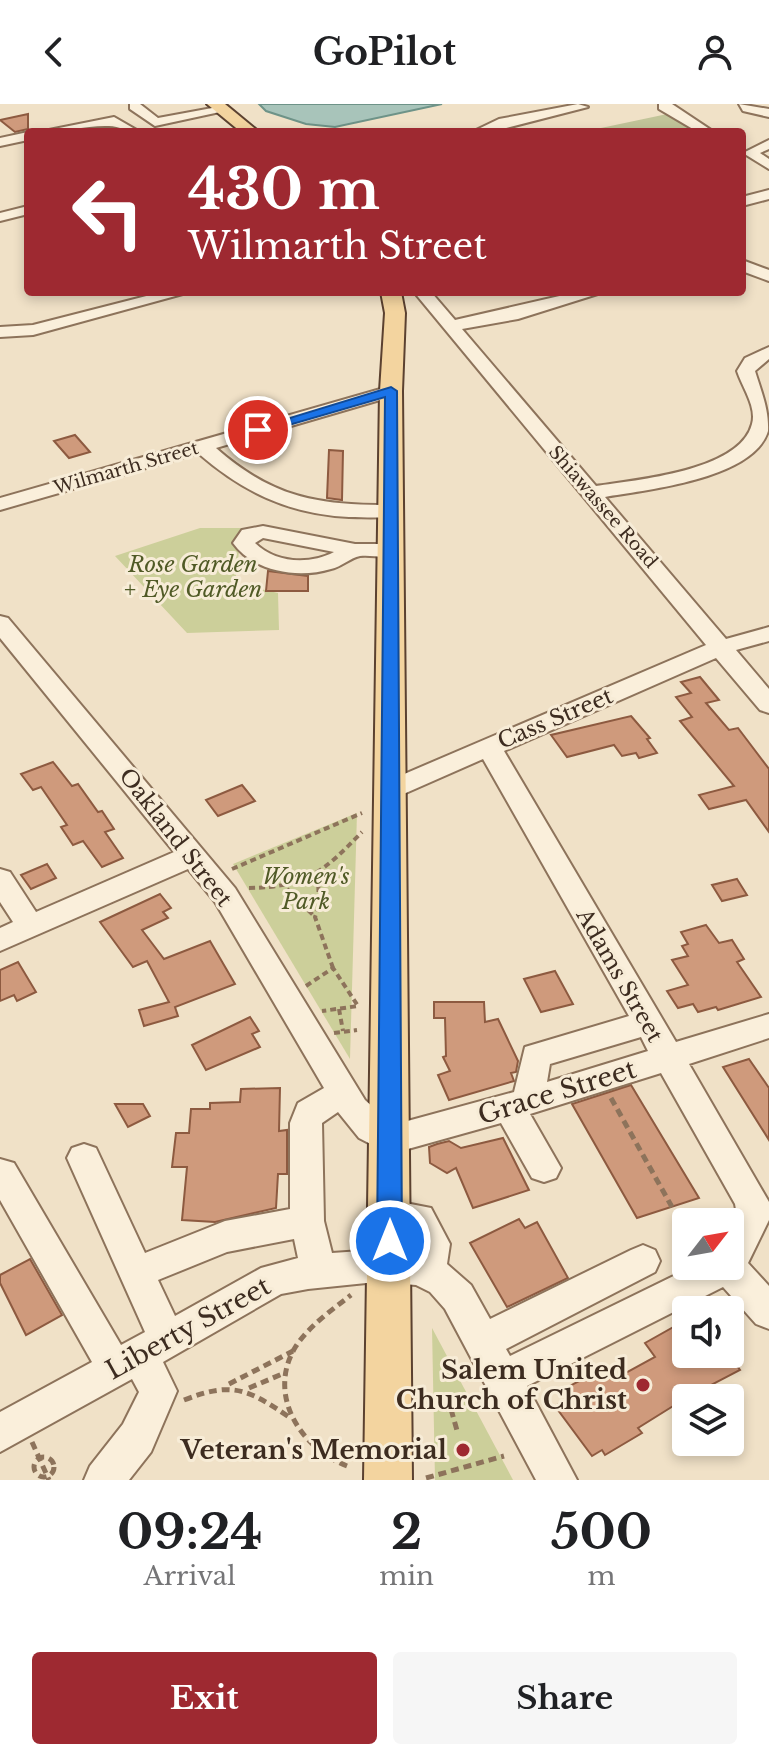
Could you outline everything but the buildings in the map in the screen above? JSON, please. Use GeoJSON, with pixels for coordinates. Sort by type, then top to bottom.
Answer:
{"type":"FeatureCollection","features":[{"type":"Feature","properties":{"kind":"main road"},"geometry":{"type":"LineString","coordinates":[[221,114],[246,128]]}},
{"type":"Feature","properties":{"kind":"main road"},"geometry":{"type":"LineString","coordinates":[[387,1475],[408,1269],[390,1215],[392,300]]}},
{"type":"Feature","properties":{"kind":"street"},"geometry":{"type":"LineString","coordinates":[[666,104],[664,106],[700,128]]}},
{"type":"Feature","properties":{"kind":"street"},"geometry":{"type":"LineString","coordinates":[[745,104],[748,108],[769,113]]}},
{"type":"Feature","properties":{"kind":"street"},"geometry":{"type":"LineString","coordinates":[[135,106],[155,122],[221,114]]}},
{"type":"Feature","properties":{"kind":"street"},"geometry":{"type":"LineString","coordinates":[[489,128],[504,122],[582,107]]}},
{"type":"Feature","properties":{"kind":"street"},"geometry":{"type":"LineString","coordinates":[[71,128],[114,121],[126,128]]}},
{"type":"Feature","properties":{"kind":"street"},"geometry":{"type":"LineString","coordinates":[[0,142],[24,137]]}},
{"type":"Feature","properties":{"kind":"street"},"geometry":{"type":"LineString","coordinates":[[746,152],[769,144]]}},
{"type":"Feature","properties":{"kind":"street"},"geometry":{"type":"LineString","coordinates":[[746,152],[769,165]]}},
{"type":"Feature","properties":{"kind":"street"},"geometry":{"type":"LineString","coordinates":[[746,201],[769,194]]}},
{"type":"Feature","properties":{"kind":"street"},"geometry":{"type":"LineString","coordinates":[[0,217],[24,211]]}},
{"type":"Feature","properties":{"kind":"street"},"geometry":{"type":"LineString","coordinates":[[746,267],[769,276]]}},
{"type":"Feature","properties":{"kind":"street"},"geometry":{"type":"LineString","coordinates":[[0,332],[33,330],[166,296]]}},
{"type":"Feature","properties":{"kind":"street","name":"Shiawassee Road"},"geometry":{"type":"LineString","coordinates":[[426,296],[769,705]]}},
{"type":"Feature","properties":{"kind":"street"},"geometry":{"type":"LineString","coordinates":[[451,326],[527,311],[581,296]]}},
{"type":"Feature","properties":{"kind":"street"},"geometry":{"type":"LineString","coordinates":[[392,300],[438,308]]}},
{"type":"Feature","properties":{"kind":"street"},"geometry":{"type":"LineString","coordinates":[[591,493],[711,468],[763,438],[766,416],[746,371],[751,362],[769,352]]}},
{"type":"Feature","properties":{"kind":"street","name":"Wilmarth Street"},"geometry":{"type":"LineString","coordinates":[[0,504],[391,391]]}},
{"type":"Feature","properties":{"kind":"street"},"geometry":{"type":"LineString","coordinates":[[202,446],[236,478],[292,505],[391,511]]}},
{"type":"Feature","properties":{"kind":"street"},"geometry":{"type":"LineString","coordinates":[[355,550],[327,564],[304,566],[262,559],[250,554],[244,543],[249,534],[263,532],[355,550],[391,550]]}},
{"type":"Feature","properties":{"kind":"street","name":"Oakland Street"},"geometry":{"type":"LineString","coordinates":[[0,623],[225,895],[343,1093],[370,1128],[390,1140]]}},
{"type":"Feature","properties":{"kind":"street","name":"Cass Street"},"geometry":{"type":"LineString","coordinates":[[390,790],[721,647],[769,634]]}},
{"type":"Feature","properties":{"kind":"street","name":"Adams Street"},"geometry":{"type":"LineString","coordinates":[[489,747],[752,1202],[754,1216],[744,1236]]}},
{"type":"Feature","properties":{"kind":"street"},"geometry":{"type":"LineString","coordinates":[[0,940],[193,855]]}},
{"type":"Feature","properties":{"kind":"street"},"geometry":{"type":"LineString","coordinates":[[0,879],[31,927]]}},
{"type":"Feature","properties":{"kind":"street"},"geometry":{"type":"LineString","coordinates":[[544,1168],[518,1104],[536,1056],[648,1023]]}},
{"type":"Feature","properties":{"kind":"street","name":"Grace Street"},"geometry":{"type":"LineString","coordinates":[[390,1140],[426,1133],[769,1026]]}},
{"type":"Feature","properties":{"kind":"street"},"geometry":{"type":"LineString","coordinates":[[318,1269],[307,1221],[306,1123],[309,1113],[343,1093]]}},
{"type":"Feature","properties":{"kind":"street"},"geometry":{"type":"LineString","coordinates":[[84,1158],[135,1273],[140,1354],[158,1391],[137,1438],[104,1480]]}},
{"type":"Feature","properties":{"kind":"street"},"geometry":{"type":"LineString","coordinates":[[2,1173],[100,1339],[140,1354]]}},
{"type":"Feature","properties":{"kind":"street"},"geometry":{"type":"LineString","coordinates":[[135,1273],[225,1237],[307,1221]]}},
{"type":"Feature","properties":{"kind":"street"},"geometry":{"type":"LineString","coordinates":[[482,1342],[643,1261]]}},
{"type":"Feature","properties":{"kind":"street","name":"Liberty Street"},"geometry":{"type":"LineString","coordinates":[[6,1429],[255,1289],[318,1269],[408,1269]]}},
{"type":"Feature","properties":{"kind":"street"},"geometry":{"type":"LineString","coordinates":[[408,1269],[445,1282],[458,1297],[557,1480]]}},
{"type":"Feature","properties":{"kind":"street"},"geometry":{"type":"LineString","coordinates":[[502,1379],[699,1280]]}},
{"type":"Feature","properties":{"kind":"street"},"geometry":{"type":"LineString","coordinates":[[742,1280],[769,1312]]}},
{"type":"Feature","properties":{"kind":"path"},"geometry":{"type":"LineString","coordinates":[[232,869],[362,813]]}},
{"type":"Feature","properties":{"kind":"path"},"geometry":{"type":"LineString","coordinates":[[249,888],[287,889],[318,876],[362,832]]}},
{"type":"Feature","properties":{"kind":"path"},"geometry":{"type":"LineString","coordinates":[[318,876],[315,917],[333,968],[358,1006],[318,1011]]}},
{"type":"Feature","properties":{"kind":"path"},"geometry":{"type":"LineString","coordinates":[[287,889],[315,917]]}},
{"type":"Feature","properties":{"kind":"path"},"geometry":{"type":"LineString","coordinates":[[303,987],[333,968]]}},
{"type":"Feature","properties":{"kind":"path"},"geometry":{"type":"LineString","coordinates":[[339,1009],[343,1031]]}},
{"type":"Feature","properties":{"kind":"path"},"geometry":{"type":"LineString","coordinates":[[332,1033],[357,1030]]}},
{"type":"Feature","properties":{"kind":"path"},"geometry":{"type":"LineString","coordinates":[[600,1078],[672,1207]]}},
{"type":"Feature","properties":{"kind":"path"},"geometry":{"type":"LineString","coordinates":[[183,1400],[227,1385],[294,1350],[317,1323],[351,1295]]}},
{"type":"Feature","properties":{"kind":"path"},"geometry":{"type":"LineString","coordinates":[[289,1417],[287,1372],[294,1350]]}},
{"type":"Feature","properties":{"kind":"path"},"geometry":{"type":"LineString","coordinates":[[248,1389],[287,1372]]}},
{"type":"Feature","properties":{"kind":"path"},"geometry":{"type":"LineString","coordinates":[[227,1385],[248,1389],[289,1417],[310,1448],[387,1475],[504,1456]]}},
{"type":"Feature","properties":{"kind":"path"},"geometry":{"type":"LineString","coordinates":[[424,1402],[447,1395],[458,1434]]}},
{"type":"Feature","properties":{"kind":"path"},"geometry":{"type":"LineString","coordinates":[[6,1429],[39,1459]]}},
{"type":"Feature","properties":{"kind":"path"},"geometry":{"type":"LineString","coordinates":[[46,1457],[54,1461],[48,1478],[34,1471],[39,1459],[46,1457]]}},
{"type":"Feature","properties":{"kind":"green space"},"geometry":{"type":"Polygon","coordinates":[[[672,113],[696,128],[601,128],[672,113]]]}},
{"type":"Feature","properties":{"kind":"green space","name":"Rose Garden + Eye Garden"},"geometry":{"type":"Polygon","coordinates":[[[200,528],[242,528],[235,583],[278,593],[279,630],[187,633],[115,556],[200,528]]]}},
{"type":"Feature","properties":{"kind":"green space","name":"Women's Park"},"geometry":{"type":"Polygon","coordinates":[[[357,813],[350,1059],[233,864],[357,813]]]}},
{"type":"Feature","properties":{"kind":"green space"},"geometry":{"type":"Polygon","coordinates":[[[432,1328],[513,1480],[435,1480],[432,1328]]]}},
{"type":"Feature","properties":{"kind":"water"},"geometry":{"type":"Polygon","coordinates":[[[259,104],[442,104],[335,127],[306,124],[266,111],[259,104]]]}},
{"type":"Feature","properties":{"kind":"place","name":"Salem United Church of Christ"},"geometry":{"type":"Point","coordinates":[643,1385]}},
{"type":"Feature","properties":{"kind":"place","name":"Veteran's Memorial"},"geometry":{"type":"Point","coordinates":[463,1450]}},
{"type":"Feature","properties":{"kind":"route"},"geometry":{"type":"LineString","coordinates":[[258,430],[391,391],[390,1241]]}}]}
